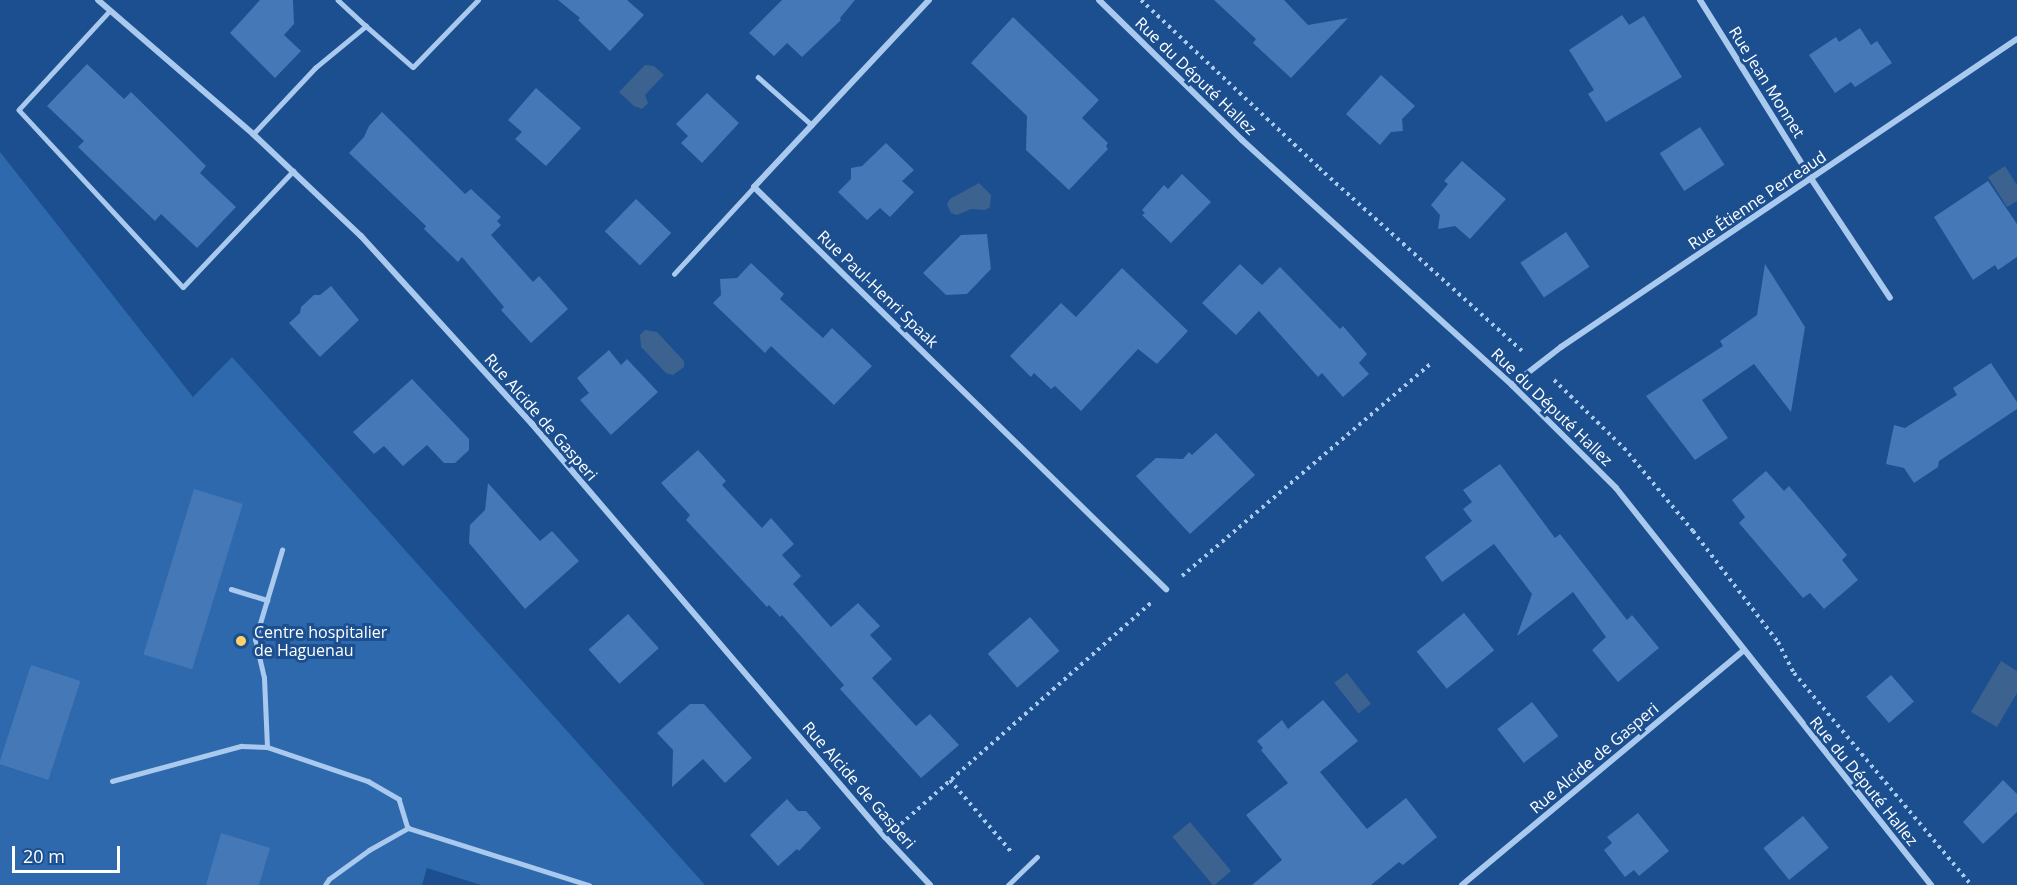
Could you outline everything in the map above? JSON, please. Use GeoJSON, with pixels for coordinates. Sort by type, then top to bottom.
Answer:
{"type":"FeatureCollection","features":[{"type":"Feature","properties":{"kind":"street","name":"Rue Alcide de Gasperi"},"geometry":{"type":"LineString","coordinates":[[98,0],[253,134],[362,236],[532,424],[885,837],[930,885]]}},
{"type":"Feature","properties":{"kind":"street"},"geometry":{"type":"LineString","coordinates":[[754,187],[929,0]]}},
{"type":"Feature","properties":{"kind":"street","name":"Rue du Député Hallez"},"geometry":{"type":"LineString","coordinates":[[1099,0],[1242,140],[1512,385],[1616,488],[1743,651],[1931,885]]}},
{"type":"Feature","properties":{"kind":"street","name":"Rue Jean Monnet"},"geometry":{"type":"LineString","coordinates":[[1700,0],[1812,180],[1890,298]]}},
{"type":"Feature","properties":{"kind":"street","name":"Rue Étienne Perreaud"},"geometry":{"type":"LineString","coordinates":[[1512,385],[1562,347],[1812,180],[2017,39]]}},
{"type":"Feature","properties":{"kind":"street","name":"Rue Paul-Henri Spaak"},"geometry":{"type":"LineString","coordinates":[[754,187],[1166,589]]}},
{"type":"Feature","properties":{"kind":"street","name":"Rue Alcide de Gasperi"},"geometry":{"type":"LineString","coordinates":[[1462,885],[1743,651]]}},
{"type":"Feature","properties":{"kind":"lane"},"geometry":{"type":"LineString","coordinates":[[338,0],[413,68],[478,0]]}},
{"type":"Feature","properties":{"kind":"lane"},"geometry":{"type":"LineString","coordinates":[[110,11],[19,110],[183,287],[293,171]]}},
{"type":"Feature","properties":{"kind":"lane"},"geometry":{"type":"LineString","coordinates":[[253,134],[315,68],[366,26]]}},
{"type":"Feature","properties":{"kind":"lane"},"geometry":{"type":"LineString","coordinates":[[758,77],[812,125]]}},
{"type":"Feature","properties":{"kind":"lane"},"geometry":{"type":"LineString","coordinates":[[674,274],[754,187]]}},
{"type":"Feature","properties":{"kind":"lane"},"geometry":{"type":"LineString","coordinates":[[267,747],[264,678],[255,640],[282,550]]}},
{"type":"Feature","properties":{"kind":"lane"},"geometry":{"type":"LineString","coordinates":[[231,589],[267,600]]}},
{"type":"Feature","properties":{"kind":"lane"},"geometry":{"type":"LineString","coordinates":[[112,781],[241,746],[267,747],[368,781],[399,799],[408,828]]}},
{"type":"Feature","properties":{"kind":"lane"},"geometry":{"type":"LineString","coordinates":[[325,885],[369,850],[408,828],[589,885]]}},
{"type":"Feature","properties":{"kind":"lane"},"geometry":{"type":"LineString","coordinates":[[1008,885],[1037,856]]}},
{"type":"Feature","properties":{"kind":"path"},"geometry":{"type":"LineString","coordinates":[[1141,0],[1319,168],[1517,345]]}},
{"type":"Feature","properties":{"kind":"path"},"geometry":{"type":"LineString","coordinates":[[1563,388],[1624,448],[1678,512],[1778,642],[1794,673],[1971,885]]}},
{"type":"Feature","properties":{"kind":"path"},"geometry":{"type":"LineString","coordinates":[[950,780],[1025,868]]}},
{"type":"Feature","properties":{"kind":"shaded area"},"geometry":{"type":"Polygon","coordinates":[[[645,65],[654,66],[664,75],[645,95],[648,103],[642,109],[634,106],[619,92],[645,65]]]}},
{"type":"Feature","properties":{"kind":"shaded area","name":"Centre hospitalier de Haguenau"},"geometry":{"type":"Polygon","coordinates":[[[0,152],[193,397],[232,357],[705,885],[481,885],[427,868],[422,885],[0,885],[0,152]]]}},
{"type":"Feature","properties":{"kind":"shaded area"},"geometry":{"type":"Polygon","coordinates":[[[2005,166],[2017,185],[2017,201],[2007,207],[1988,177],[2005,166]]]}},
{"type":"Feature","properties":{"kind":"shaded area"},"geometry":{"type":"Polygon","coordinates":[[[979,183],[991,195],[990,207],[985,210],[971,209],[957,215],[951,213],[947,204],[950,199],[979,183]]]}},
{"type":"Feature","properties":{"kind":"shaded area"},"geometry":{"type":"Polygon","coordinates":[[[645,330],[657,332],[684,361],[684,367],[673,375],[666,373],[641,347],[640,335],[645,330]]]}},
{"type":"Feature","properties":{"kind":"shaded area"},"geometry":{"type":"Polygon","coordinates":[[[2001,661],[2017,671],[2017,693],[1997,727],[1971,712],[2001,661]]]}},
{"type":"Feature","properties":{"kind":"shaded area"},"geometry":{"type":"Polygon","coordinates":[[[1347,673],[1371,704],[1358,714],[1334,683],[1347,673]]]}},
{"type":"Feature","properties":{"kind":"shaded area"},"geometry":{"type":"Polygon","coordinates":[[[1190,822],[1231,871],[1213,885],[1172,837],[1190,822]]]}},
{"type":"Feature","properties":{"kind":"building"},"geometry":{"type":"Polygon","coordinates":[[[260,0],[293,0],[294,24],[284,35],[301,51],[275,78],[230,33],[260,0]]]}},
{"type":"Feature","properties":{"kind":"building"},"geometry":{"type":"Polygon","coordinates":[[[558,0],[627,0],[644,15],[610,51],[578,20],[580,18],[558,0]]]}},
{"type":"Feature","properties":{"kind":"building"},"geometry":{"type":"Polygon","coordinates":[[[782,0],[855,0],[840,18],[841,20],[802,57],[787,43],[774,56],[749,33],[782,0]]]}},
{"type":"Feature","properties":{"kind":"building"},"geometry":{"type":"Polygon","coordinates":[[[1214,0],[1284,0],[1308,25],[1348,18],[1291,78],[1253,43],[1256,39],[1214,0]]]}},
{"type":"Feature","properties":{"kind":"building"},"geometry":{"type":"Polygon","coordinates":[[[1622,15],[1629,25],[1644,16],[1682,77],[1606,122],[1588,94],[1594,90],[1569,50],[1622,15]]]}},
{"type":"Feature","properties":{"kind":"building"},"geometry":{"type":"Polygon","coordinates":[[[1013,17],[1099,100],[1082,118],[1108,143],[1106,146],[1108,149],[1069,190],[1026,150],[1027,116],[971,63],[1013,17]]]}},
{"type":"Feature","properties":{"kind":"building"},"geometry":{"type":"Polygon","coordinates":[[[1860,28],[1871,45],[1877,41],[1892,63],[1855,87],[1851,82],[1835,93],[1809,55],[1836,37],[1839,42],[1860,28]]]}},
{"type":"Feature","properties":{"kind":"building"},"geometry":{"type":"Polygon","coordinates":[[[87,64],[124,99],[131,92],[206,166],[200,173],[236,207],[197,248],[161,214],[155,221],[78,147],[84,141],[47,106],[87,64]]]}},
{"type":"Feature","properties":{"kind":"building"},"geometry":{"type":"Polygon","coordinates":[[[1381,75],[1415,106],[1402,119],[1403,131],[1391,132],[1380,145],[1346,114],[1381,75]]]}},
{"type":"Feature","properties":{"kind":"building"},"geometry":{"type":"Polygon","coordinates":[[[536,88],[581,128],[546,166],[515,139],[522,132],[508,120],[536,88]]]}},
{"type":"Feature","properties":{"kind":"building"},"geometry":{"type":"Polygon","coordinates":[[[707,93],[739,123],[702,163],[681,143],[688,136],[676,124],[707,93]]]}},
{"type":"Feature","properties":{"kind":"building"},"geometry":{"type":"Polygon","coordinates":[[[382,112],[465,194],[471,189],[501,217],[497,221],[501,225],[491,235],[533,282],[539,276],[568,309],[531,343],[501,310],[504,307],[462,257],[458,262],[424,229],[426,226],[349,153],[382,112]]]}},
{"type":"Feature","properties":{"kind":"building"},"geometry":{"type":"Polygon","coordinates":[[[1700,127],[1725,165],[1684,191],[1660,153],[1700,127]]]}},
{"type":"Feature","properties":{"kind":"building"},"geometry":{"type":"Polygon","coordinates":[[[886,143],[914,170],[902,181],[914,192],[890,217],[880,208],[867,220],[838,192],[851,179],[851,168],[862,166],[886,143]]]}},
{"type":"Feature","properties":{"kind":"building"},"geometry":{"type":"Polygon","coordinates":[[[1462,161],[1506,199],[1470,239],[1455,226],[1438,229],[1440,215],[1431,205],[1448,184],[1444,181],[1462,161]]]}},
{"type":"Feature","properties":{"kind":"building"},"geometry":{"type":"Polygon","coordinates":[[[1182,174],[1211,202],[1171,243],[1142,215],[1145,213],[1142,210],[1164,185],[1168,189],[1182,174]]]}},
{"type":"Feature","properties":{"kind":"building"},"geometry":{"type":"Polygon","coordinates":[[[1988,181],[2017,224],[2017,257],[1998,270],[1995,265],[1973,280],[1934,217],[1988,181]]]}},
{"type":"Feature","properties":{"kind":"building"},"geometry":{"type":"Polygon","coordinates":[[[636,199],[671,233],[640,265],[605,231],[636,199]]]}},
{"type":"Feature","properties":{"kind":"building"},"geometry":{"type":"Polygon","coordinates":[[[1566,232],[1589,267],[1544,298],[1520,263],[1566,232]]]}},
{"type":"Feature","properties":{"kind":"building"},"geometry":{"type":"Polygon","coordinates":[[[987,234],[991,269],[967,294],[946,295],[923,273],[961,235],[987,234]]]}},
{"type":"Feature","properties":{"kind":"building"},"geometry":{"type":"Polygon","coordinates":[[[751,263],[784,294],[780,299],[823,338],[832,328],[872,366],[834,405],[771,346],[765,353],[713,303],[721,295],[720,279],[737,278],[751,263]]]}},
{"type":"Feature","properties":{"kind":"building"},"geometry":{"type":"Polygon","coordinates":[[[1240,264],[1262,285],[1280,267],[1340,329],[1343,326],[1367,354],[1359,363],[1369,374],[1343,397],[1322,373],[1318,377],[1259,311],[1236,335],[1202,303],[1240,264]]]}},
{"type":"Feature","properties":{"kind":"building"},"geometry":{"type":"Polygon","coordinates":[[[1765,264],[1805,327],[1791,412],[1754,364],[1702,400],[1728,438],[1695,460],[1646,396],[1723,346],[1720,341],[1757,315],[1765,264]]]}},
{"type":"Feature","properties":{"kind":"building"},"geometry":{"type":"Polygon","coordinates":[[[1122,268],[1188,331],[1157,364],[1138,349],[1081,411],[1055,386],[1051,389],[1034,373],[1031,377],[1010,356],[1061,303],[1076,317],[1122,268]]]}},
{"type":"Feature","properties":{"kind":"building"},"geometry":{"type":"Polygon","coordinates":[[[331,286],[359,320],[320,357],[289,323],[314,295],[320,295],[331,286]]]}},
{"type":"Feature","properties":{"kind":"building"},"geometry":{"type":"Polygon","coordinates":[[[609,350],[621,365],[627,359],[658,392],[611,435],[580,400],[589,393],[577,378],[609,350]]]}},
{"type":"Feature","properties":{"kind":"building"},"geometry":{"type":"Polygon","coordinates":[[[1991,363],[2017,402],[2017,409],[1939,461],[1938,467],[1914,483],[1904,468],[1886,464],[1894,425],[1905,428],[1957,395],[1953,388],[1991,363]]]}},
{"type":"Feature","properties":{"kind":"building"},"geometry":{"type":"Polygon","coordinates":[[[412,379],[469,439],[469,450],[455,463],[444,463],[427,445],[403,466],[384,446],[374,454],[353,432],[412,379]]]}},
{"type":"Feature","properties":{"kind":"building"},"geometry":{"type":"Polygon","coordinates":[[[1216,433],[1255,475],[1190,534],[1136,476],[1156,458],[1183,459],[1189,452],[1192,455],[1216,433]]]}},
{"type":"Feature","properties":{"kind":"building"},"geometry":{"type":"Polygon","coordinates":[[[698,450],[726,481],[722,485],[762,528],[771,518],[794,544],[782,555],[801,576],[793,584],[831,627],[858,603],[880,626],[870,635],[892,659],[872,678],[916,726],[930,714],[959,745],[921,778],[840,689],[844,685],[782,615],[780,617],[769,605],[767,607],[686,520],[690,515],[661,483],[698,450]]]}},
{"type":"Feature","properties":{"kind":"building"},"geometry":{"type":"Polygon","coordinates":[[[1500,464],[1555,538],[1560,534],[1627,620],[1632,615],[1659,648],[1618,682],[1592,650],[1606,637],[1573,592],[1517,636],[1532,594],[1494,544],[1442,582],[1425,557],[1472,521],[1463,509],[1472,502],[1463,490],[1500,464]]]}},
{"type":"Feature","properties":{"kind":"building"},"geometry":{"type":"Polygon","coordinates":[[[1766,471],[1784,491],[1789,486],[1847,555],[1842,560],[1858,580],[1824,609],[1810,593],[1803,598],[1739,523],[1745,517],[1732,500],[1766,471]]]}},
{"type":"Feature","properties":{"kind":"building"},"geometry":{"type":"Polygon","coordinates":[[[488,483],[540,541],[552,531],[579,561],[525,609],[469,543],[470,525],[485,510],[488,483]]]}},
{"type":"Feature","properties":{"kind":"building"},"geometry":{"type":"Polygon","coordinates":[[[194,489],[243,504],[192,669],[143,654],[194,489]]]}},
{"type":"Feature","properties":{"kind":"building"},"geometry":{"type":"Polygon","coordinates":[[[1464,613],[1494,650],[1447,689],[1417,651],[1464,613]]]}},
{"type":"Feature","properties":{"kind":"building"},"geometry":{"type":"Polygon","coordinates":[[[628,614],[659,648],[619,684],[589,649],[628,614]]]}},
{"type":"Feature","properties":{"kind":"building"},"geometry":{"type":"Polygon","coordinates":[[[1030,617],[1060,651],[1017,688],[988,654],[1030,617]]]}},
{"type":"Feature","properties":{"kind":"building"},"geometry":{"type":"Polygon","coordinates":[[[31,665],[80,681],[48,780],[0,764],[31,665]]]}},
{"type":"Feature","properties":{"kind":"building"},"geometry":{"type":"Polygon","coordinates":[[[1891,675],[1914,701],[1889,723],[1866,697],[1891,675]]]}},
{"type":"Feature","properties":{"kind":"building"},"geometry":{"type":"Polygon","coordinates":[[[1323,700],[1358,741],[1320,772],[1367,829],[1406,798],[1437,837],[1403,865],[1399,862],[1371,885],[1252,885],[1282,860],[1246,815],[1288,783],[1261,750],[1263,748],[1257,741],[1282,720],[1288,729],[1323,700]]]}},
{"type":"Feature","properties":{"kind":"building"},"geometry":{"type":"Polygon","coordinates":[[[1532,702],[1558,736],[1524,763],[1497,729],[1532,702]]]}},
{"type":"Feature","properties":{"kind":"building"},"geometry":{"type":"Polygon","coordinates":[[[690,704],[704,704],[752,758],[725,783],[703,759],[672,787],[673,750],[657,733],[690,704]]]}},
{"type":"Feature","properties":{"kind":"building"},"geometry":{"type":"Polygon","coordinates":[[[2003,780],[2017,794],[2017,812],[1983,844],[1963,822],[2003,780]]]}},
{"type":"Feature","properties":{"kind":"building"},"geometry":{"type":"Polygon","coordinates":[[[787,799],[798,811],[806,811],[821,828],[799,851],[797,849],[778,866],[750,835],[787,799]]]}},
{"type":"Feature","properties":{"kind":"building"},"geometry":{"type":"Polygon","coordinates":[[[1638,813],[1669,851],[1639,876],[1634,870],[1625,877],[1604,850],[1612,843],[1607,837],[1638,813]]]}},
{"type":"Feature","properties":{"kind":"building"},"geometry":{"type":"Polygon","coordinates":[[[1803,816],[1829,848],[1789,880],[1763,848],[1803,816]]]}},
{"type":"Feature","properties":{"kind":"building"},"geometry":{"type":"Polygon","coordinates":[[[221,833],[270,848],[259,885],[206,885],[221,833]]]}},
{"type":"Feature","properties":{"kind":"place","name":"Centre hospitalier de Haguenau"},"geometry":{"type":"Point","coordinates":[241,641]}}]}
